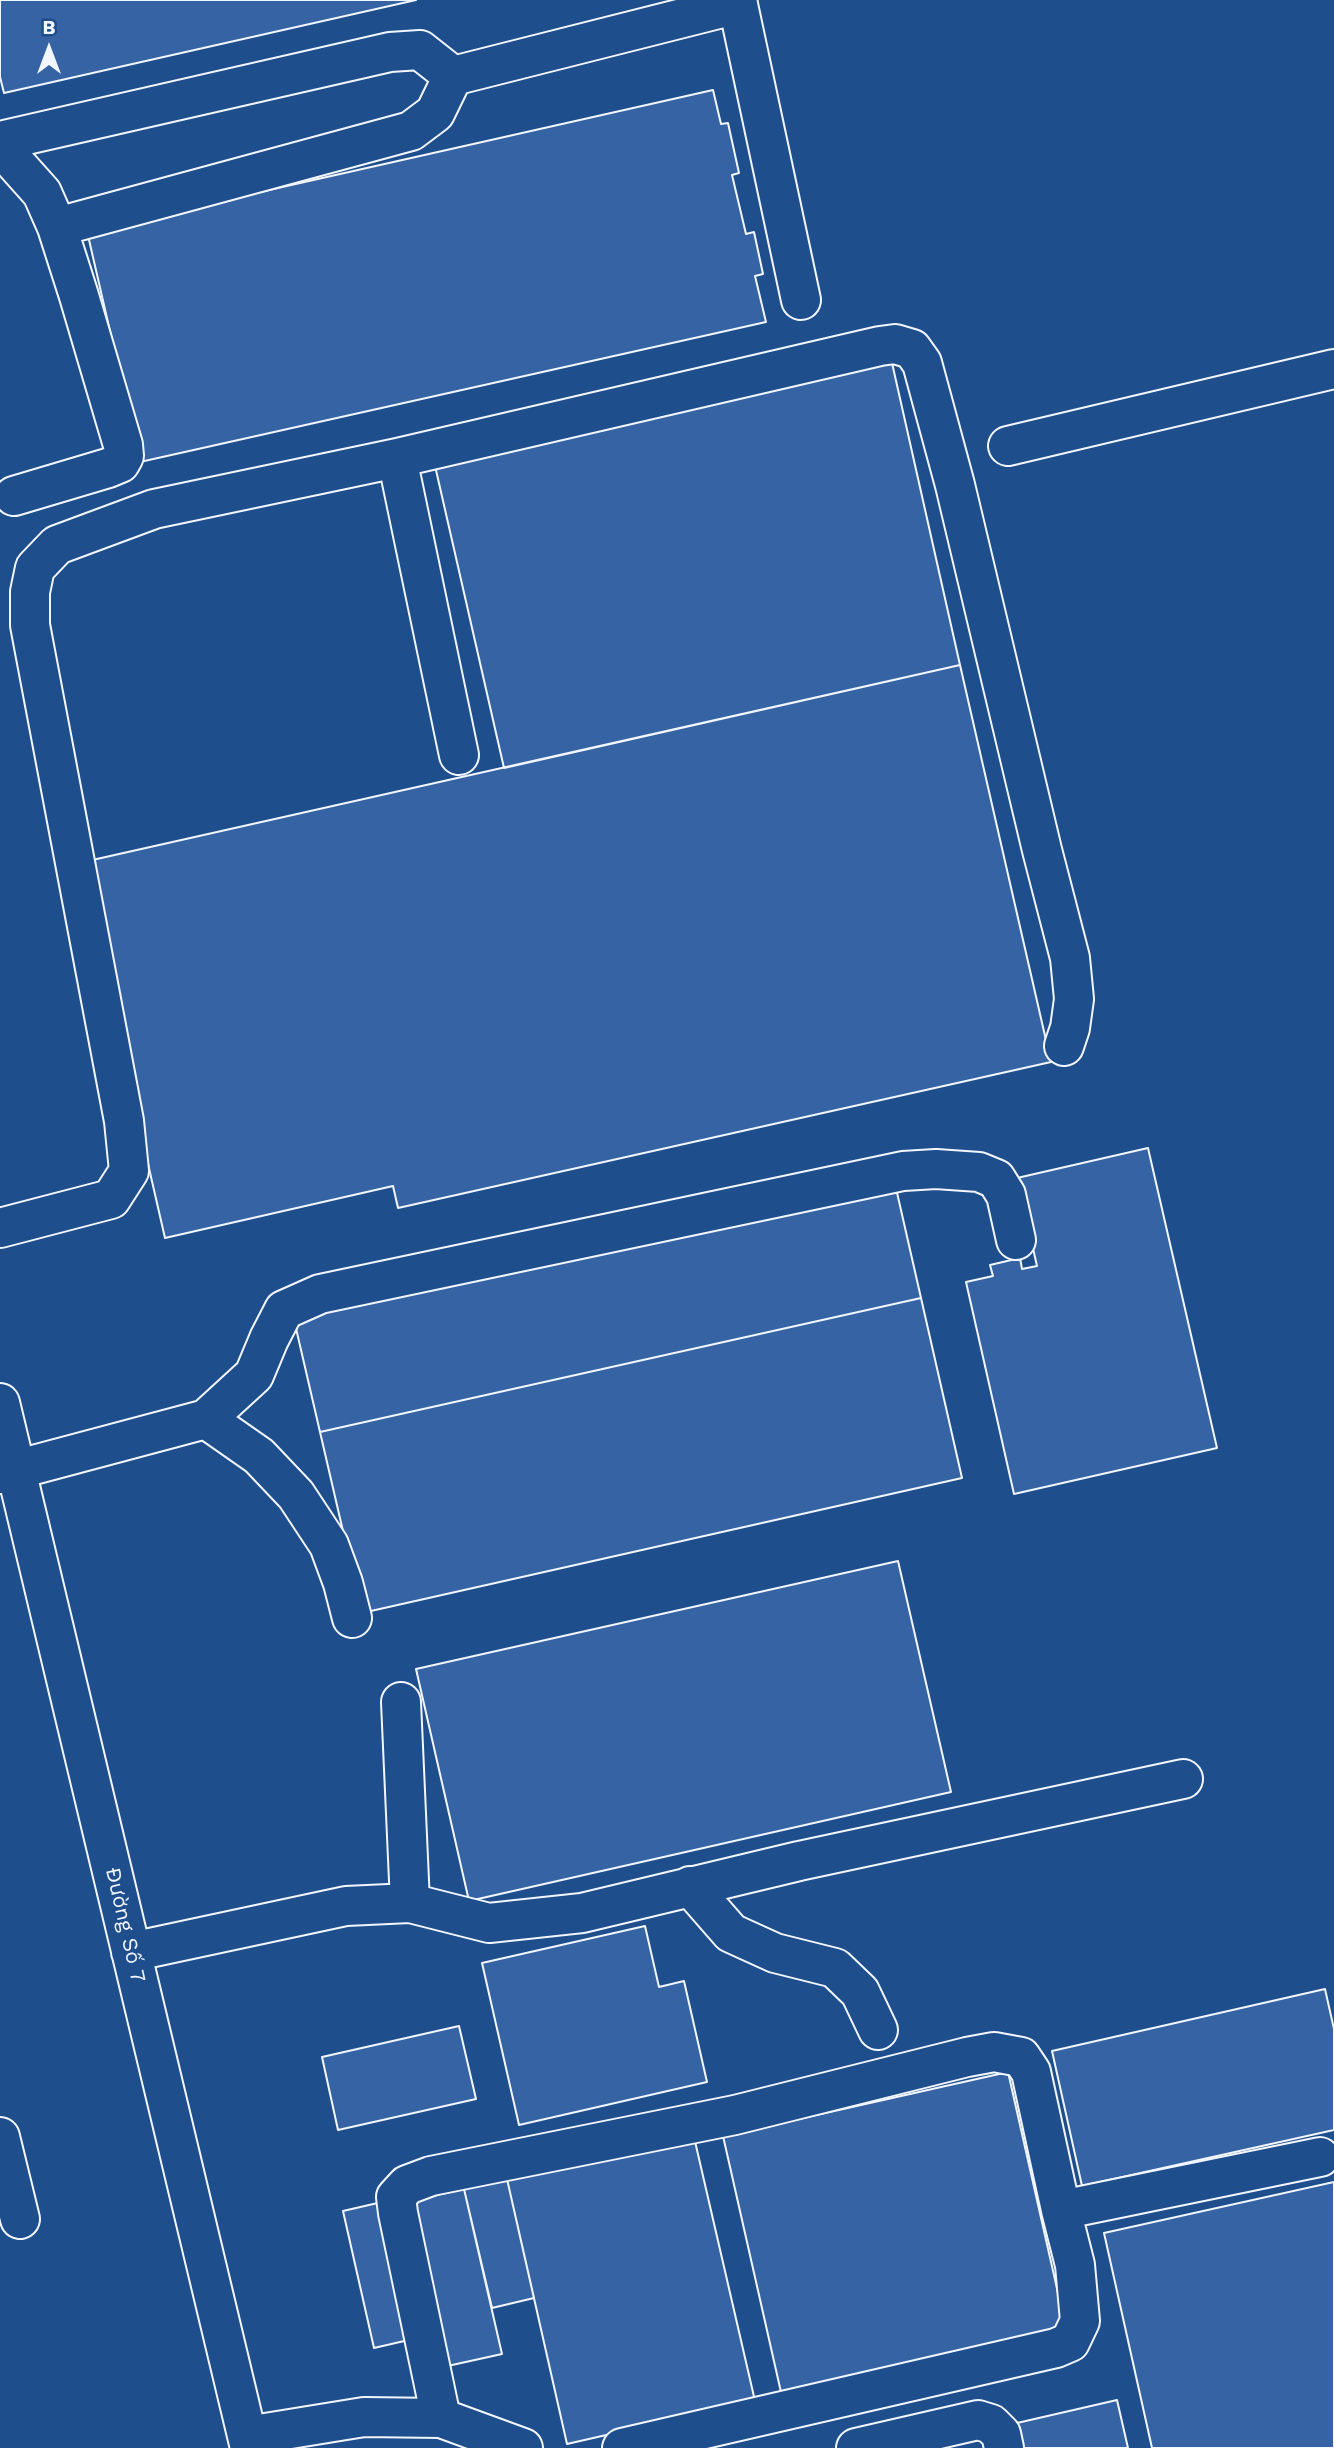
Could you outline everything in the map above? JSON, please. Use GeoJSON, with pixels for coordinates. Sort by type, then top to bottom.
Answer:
{"type":"FeatureCollection","features":[{"type":"Feature","properties":{"kind":"street"},"geometry":{"type":"LineString","coordinates":[[57,227],[411,131],[435,113],[453,76],[737,2],[801,300]]}},
{"type":"Feature","properties":{"kind":"street"},"geometry":{"type":"LineString","coordinates":[[14,496],[108,468],[120,463],[124,456],[105,383],[57,227],[42,193],[0,143],[390,52],[419,50],[453,76]]}},
{"type":"Feature","properties":{"kind":"street"},"geometry":{"type":"LineString","coordinates":[[0,1228],[111,1199],[129,1171],[124,1121],[30,625],[30,592],[36,568],[57,545],[154,509],[397,458],[880,346],[895,344],[912,349],[922,363],[955,485],[1070,958],[1074,999],[1070,1028],[1064,1046]]}},
{"type":"Feature","properties":{"kind":"street"},"geometry":{"type":"LineString","coordinates":[[1008,446],[1334,369]]}},
{"type":"Feature","properties":{"kind":"street"},"geometry":{"type":"LineString","coordinates":[[397,458],[459,755]]}},
{"type":"Feature","properties":{"kind":"street"},"geometry":{"type":"LineString","coordinates":[[8,1472],[206,1419],[254,1375],[284,1310],[320,1294],[903,1171],[936,1169],[979,1172],[996,1179],[1006,1195],[1016,1240]]}},
{"type":"Feature","properties":{"kind":"street","name":"Đường Số 7"},"geometry":{"type":"LineString","coordinates":[[0,1403],[8,1472],[131,1952],[249,2442]]}},
{"type":"Feature","properties":{"kind":"street"},"geometry":{"type":"LineString","coordinates":[[206,1419],[259,1456],[296,1495],[328,1545],[344,1583],[352,1618]]}},
{"type":"Feature","properties":{"kind":"street"},"geometry":{"type":"LineString","coordinates":[[401,1702],[410,1903]]}},
{"type":"Feature","properties":{"kind":"street"},"geometry":{"type":"LineString","coordinates":[[131,1952],[346,1906],[410,1903],[489,1923],[582,1913],[799,1861],[1183,1779]]}},
{"type":"Feature","properties":{"kind":"street"},"geometry":{"type":"LineString","coordinates":[[690,1886],[731,1933],[775,1953],[835,1968],[860,1992],[878,2030]]}},
{"type":"Feature","properties":{"kind":"street"},"geometry":{"type":"LineString","coordinates":[[441,2418],[398,2213],[397,2197],[407,2185],[431,2176],[735,2115],[994,2052],[1021,2057],[1031,2072],[1060,2210],[1076,2265],[1080,2321],[1070,2342],[1056,2348],[622,2448]]}},
{"type":"Feature","properties":{"kind":"street"},"geometry":{"type":"LineString","coordinates":[[0,2140],[20,2219]]}},
{"type":"Feature","properties":{"kind":"street"},"geometry":{"type":"LineString","coordinates":[[1060,2210],[1320,2157]]}},
{"type":"Feature","properties":{"kind":"street"},"geometry":{"type":"LineString","coordinates":[[249,2442],[364,2417],[441,2418],[523,2448]]}},
{"type":"Feature","properties":{"kind":"street"},"geometry":{"type":"LineString","coordinates":[[856,2448],[978,2420],[991,2424],[1001,2434],[1004,2448]]}},
{"type":"Feature","properties":{"kind":"building"},"geometry":{"type":"Polygon","coordinates":[[[0,0],[416,0],[4,93],[0,77],[0,0]]]}},
{"type":"Feature","properties":{"kind":"building"},"geometry":{"type":"Polygon","coordinates":[[[713,90],[721,124],[728,123],[739,173],[732,175],[746,234],[754,232],[763,274],[755,276],[766,322],[140,462],[87,231],[713,90]]]}},
{"type":"Feature","properties":{"kind":"building"},"geometry":{"type":"Polygon","coordinates":[[[890,354],[960,665],[504,768],[433,457],[890,354]]]}},
{"type":"Feature","properties":{"kind":"building"},"geometry":{"type":"Polygon","coordinates":[[[960,665],[1051,1062],[398,1208],[393,1186],[165,1238],[79,863],[960,665]]]}},
{"type":"Feature","properties":{"kind":"building"},"geometry":{"type":"Polygon","coordinates":[[[1148,1148],[1217,1448],[1014,1494],[966,1282],[993,1276],[990,1265],[1020,1258],[1022,1269],[1037,1266],[1017,1178],[1148,1148]]]}},
{"type":"Feature","properties":{"kind":"building"},"geometry":{"type":"Polygon","coordinates":[[[893,1175],[921,1298],[320,1432],[292,1311],[893,1175]]]}},
{"type":"Feature","properties":{"kind":"building"},"geometry":{"type":"Polygon","coordinates":[[[921,1298],[962,1478],[362,1613],[320,1432],[921,1298]]]}},
{"type":"Feature","properties":{"kind":"building"},"geometry":{"type":"Polygon","coordinates":[[[898,1561],[951,1792],[469,1901],[416,1669],[898,1561]]]}},
{"type":"Feature","properties":{"kind":"building"},"geometry":{"type":"Polygon","coordinates":[[[645,1926],[659,1987],[684,1981],[707,2082],[519,2125],[482,1963],[645,1926]]]}},
{"type":"Feature","properties":{"kind":"building"},"geometry":{"type":"Polygon","coordinates":[[[1325,1989],[1334,2029],[1334,2130],[1082,2186],[1052,2051],[1325,1989]]]}},
{"type":"Feature","properties":{"kind":"building"},"geometry":{"type":"Polygon","coordinates":[[[459,2026],[476,2099],[338,2130],[322,2057],[459,2026]]]}},
{"type":"Feature","properties":{"kind":"building"},"geometry":{"type":"Polygon","coordinates":[[[1008,2072],[1068,2337],[783,2401],[723,2136],[1008,2072]]]}},
{"type":"Feature","properties":{"kind":"building"},"geometry":{"type":"Polygon","coordinates":[[[694,2137],[755,2401],[567,2444],[507,2179],[694,2137]]]}},
{"type":"Feature","properties":{"kind":"building"},"geometry":{"type":"Polygon","coordinates":[[[507,2179],[534,2298],[492,2308],[464,2189],[507,2179]]]}},
{"type":"Feature","properties":{"kind":"building"},"geometry":{"type":"Polygon","coordinates":[[[1334,2182],[1334,2448],[1152,2448],[1104,2233],[1334,2182]]]}},
{"type":"Feature","properties":{"kind":"building"},"geometry":{"type":"Polygon","coordinates":[[[464,2189],[502,2354],[443,2367],[405,2202],[464,2189]]]}},
{"type":"Feature","properties":{"kind":"building"},"geometry":{"type":"Polygon","coordinates":[[[382,2202],[413,2339],[374,2348],[343,2211],[382,2202]]]}},
{"type":"Feature","properties":{"kind":"building"},"geometry":{"type":"Polygon","coordinates":[[[1117,2400],[1128,2448],[1009,2448],[1004,2426],[1117,2400]]]}}]}
